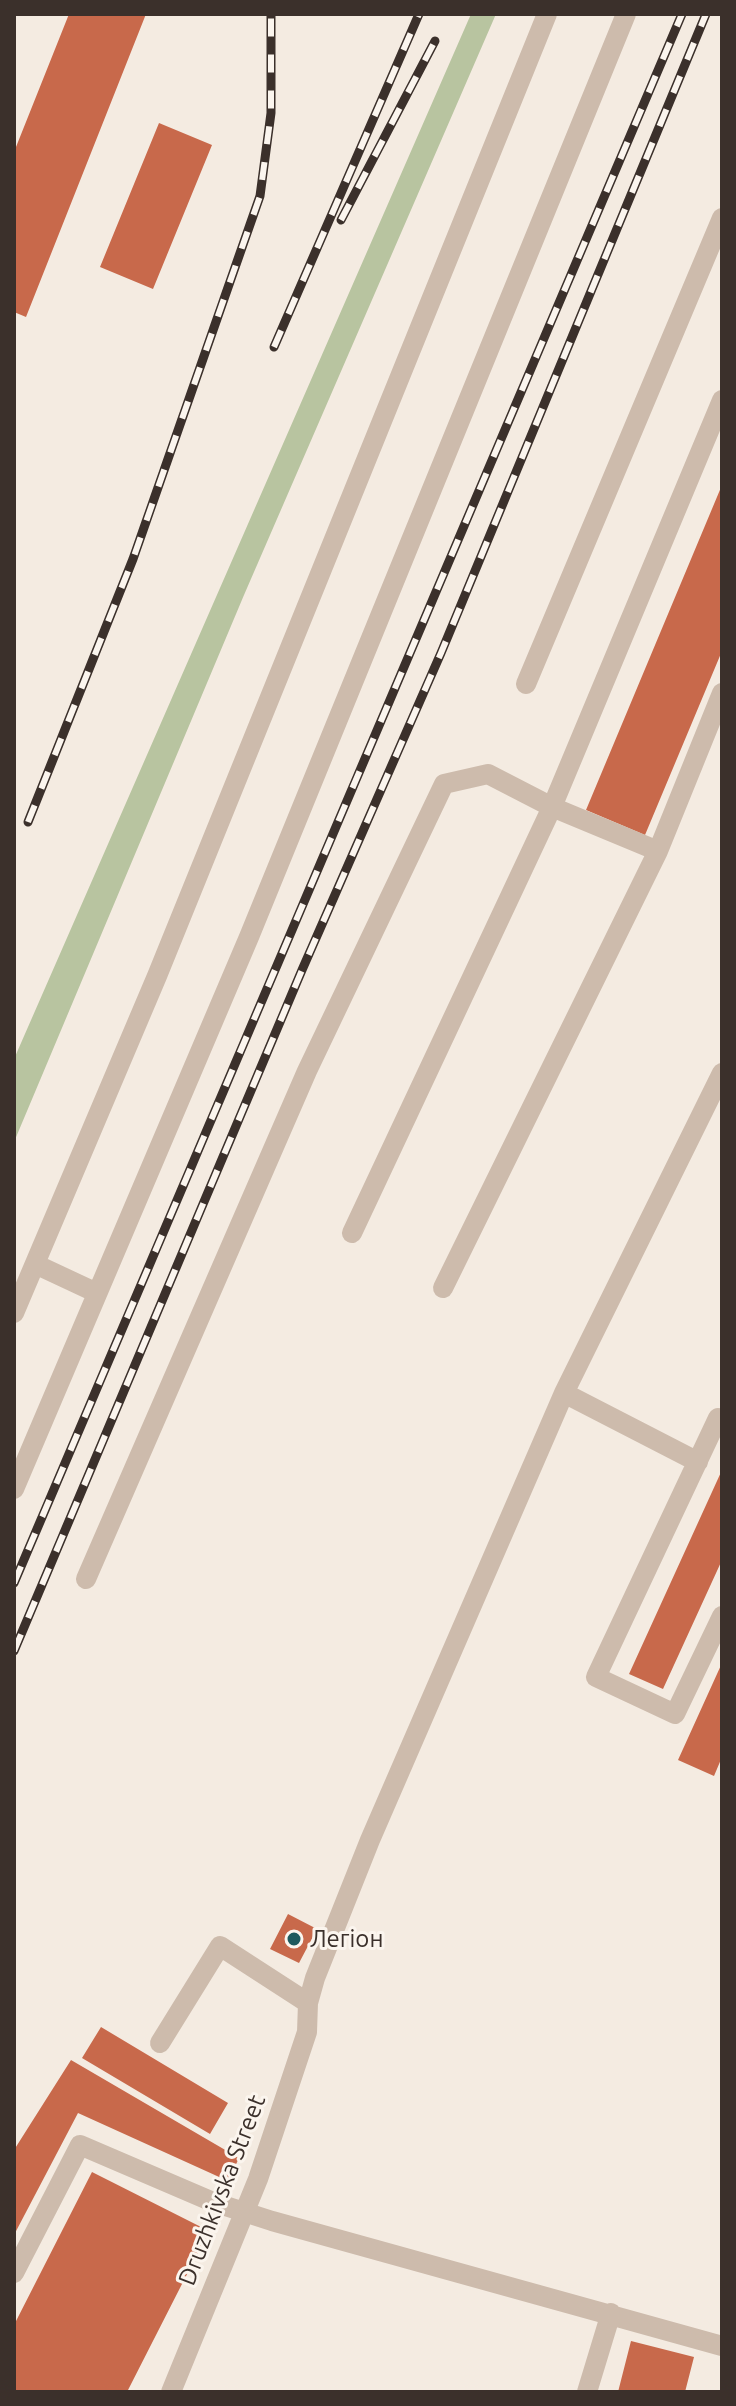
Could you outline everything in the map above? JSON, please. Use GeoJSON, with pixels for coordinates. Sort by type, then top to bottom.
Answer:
{"type":"FeatureCollection","features":[{"type":"Feature","properties":{"kind":"lane"},"geometry":{"type":"LineString","coordinates":[[14,1313],[157,976],[547,14]]}},
{"type":"Feature","properties":{"kind":"lane"},"geometry":{"type":"LineString","coordinates":[[14,1489],[249,937],[626,14]]}},
{"type":"Feature","properties":{"kind":"lane"},"geometry":{"type":"LineString","coordinates":[[526,684],[722,218]]}},
{"type":"Feature","properties":{"kind":"lane"},"geometry":{"type":"LineString","coordinates":[[352,1233],[552,807],[722,400]]}},
{"type":"Feature","properties":{"kind":"lane"},"geometry":{"type":"LineString","coordinates":[[443,1288],[658,851],[722,693]]}},
{"type":"Feature","properties":{"kind":"lane"},"geometry":{"type":"LineString","coordinates":[[86,1579],[307,1071],[444,784],[488,774],[552,807],[658,851]]}},
{"type":"Feature","properties":{"kind":"lane","name":"Druzhkivska Street"},"geometry":{"type":"LineString","coordinates":[[171,2392],[244,2212],[307,2032],[308,2003],[370,1840],[564,1393],[722,1073]]}},
{"type":"Feature","properties":{"kind":"lane"},"geometry":{"type":"LineString","coordinates":[[35,1264],[97,1293]]}},
{"type":"Feature","properties":{"kind":"lane"},"geometry":{"type":"LineString","coordinates":[[564,1393],[698,1462]]}},
{"type":"Feature","properties":{"kind":"lane"},"geometry":{"type":"LineString","coordinates":[[722,1419],[718,1418],[596,1677],[675,1714],[722,1616]]}},
{"type":"Feature","properties":{"kind":"lane"},"geometry":{"type":"LineString","coordinates":[[160,2043],[220,1946],[308,2003]]}},
{"type":"Feature","properties":{"kind":"lane"},"geometry":{"type":"LineString","coordinates":[[14,2273],[80,2145],[244,2212],[722,2346]]}},
{"type":"Feature","properties":{"kind":"lane"},"geometry":{"type":"LineString","coordinates":[[587,2392],[611,2313]]}},
{"type":"Feature","properties":{"kind":"green space"},"geometry":{"type":"Polygon","coordinates":[[[471,14],[496,14],[244,595],[14,1142],[14,1059],[471,14]]]}},
{"type":"Feature","properties":{"kind":"building"},"geometry":{"type":"Polygon","coordinates":[[[69,14],[146,14],[26,317],[14,312],[14,152],[69,14]]]}},
{"type":"Feature","properties":{"kind":"building"},"geometry":{"type":"Polygon","coordinates":[[[159,123],[212,145],[153,289],[100,267],[159,123]]]}},
{"type":"Feature","properties":{"kind":"building"},"geometry":{"type":"Polygon","coordinates":[[[722,485],[722,651],[645,835],[586,810],[722,485]]]}},
{"type":"Feature","properties":{"kind":"building"},"geometry":{"type":"Polygon","coordinates":[[[722,1470],[722,1560],[663,1689],[629,1674],[722,1470]]]}},
{"type":"Feature","properties":{"kind":"building"},"geometry":{"type":"Polygon","coordinates":[[[722,1663],[722,1757],[714,1776],[678,1760],[722,1663]]]}},
{"type":"Feature","properties":{"kind":"building","name":"Легіон"},"geometry":{"type":"Polygon","coordinates":[[[288,1914],[317,1929],[299,1963],[270,1949],[288,1914]]]}},
{"type":"Feature","properties":{"kind":"building"},"geometry":{"type":"Polygon","coordinates":[[[101,2027],[228,2103],[210,2134],[82,2058],[101,2027]]]}},
{"type":"Feature","properties":{"kind":"building"},"geometry":{"type":"Polygon","coordinates":[[[71,2060],[239,2158],[228,2181],[78,2113],[14,2235],[14,2150],[71,2060]]]}},
{"type":"Feature","properties":{"kind":"building"},"geometry":{"type":"Polygon","coordinates":[[[92,2172],[209,2231],[127,2392],[14,2392],[14,2325],[92,2172]]]}},
{"type":"Feature","properties":{"kind":"building"},"geometry":{"type":"Polygon","coordinates":[[[631,2341],[694,2357],[685,2392],[618,2392],[631,2341]]]}},
{"type":"Feature","properties":{"kind":"railway"},"geometry":{"type":"LineString","coordinates":[[28,822],[133,559],[260,196],[271,113],[271,14]]}},
{"type":"Feature","properties":{"kind":"railway"},"geometry":{"type":"LineString","coordinates":[[274,347],[419,14]]}},
{"type":"Feature","properties":{"kind":"railway"},"geometry":{"type":"LineString","coordinates":[[14,1583],[682,14]]}},
{"type":"Feature","properties":{"kind":"railway"},"geometry":{"type":"LineString","coordinates":[[14,1651],[302,970],[441,653],[706,14]]}},
{"type":"Feature","properties":{"kind":"railway"},"geometry":{"type":"LineString","coordinates":[[341,220],[435,41]]}},
{"type":"Feature","properties":{"kind":"place","name":"Легіон"},"geometry":{"type":"Point","coordinates":[294,1939]}}]}
